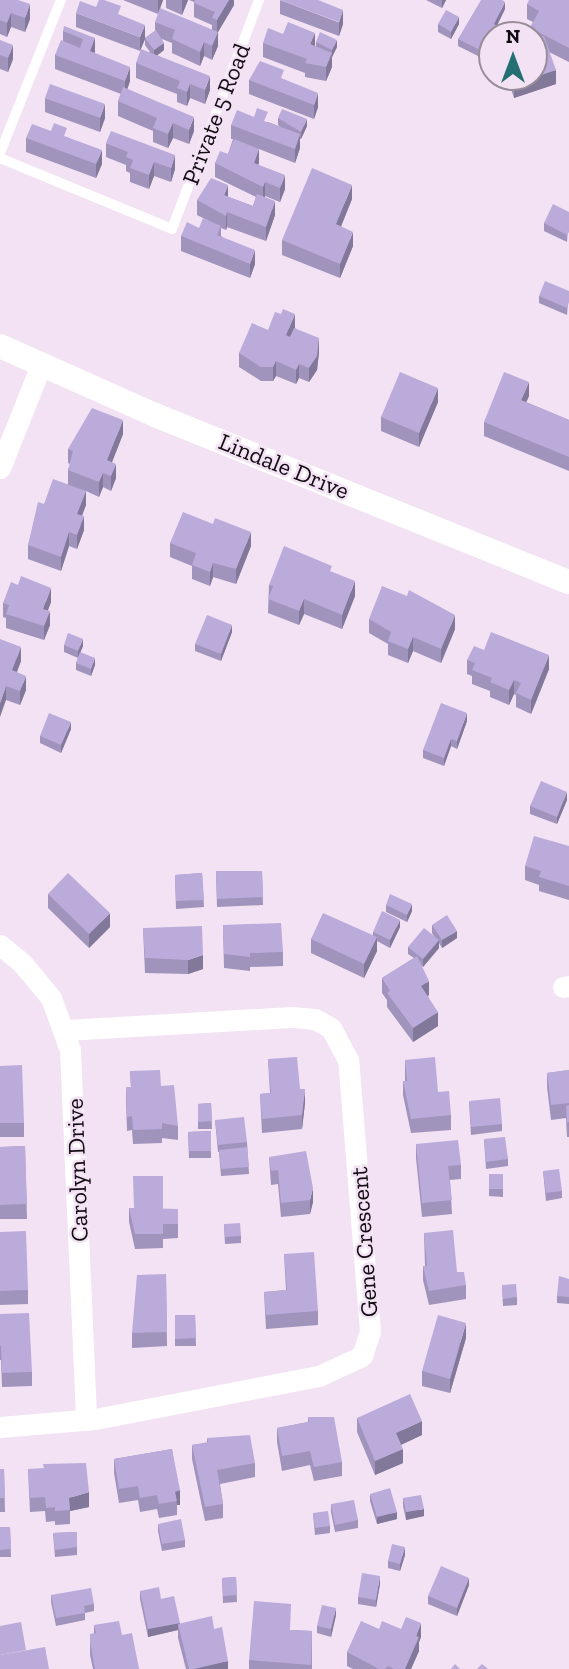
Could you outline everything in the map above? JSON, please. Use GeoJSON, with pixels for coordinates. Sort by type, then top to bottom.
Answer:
{"type":"FeatureCollection","features":[{"type":"Feature","properties":{"kind":"street","name":"Lindale Drive"},"geometry":{"type":"LineString","coordinates":[[0,346],[569,582]]}},
{"type":"Feature","properties":{"kind":"street"},"geometry":{"type":"LineString","coordinates":[[0,467],[41,365]]}},
{"type":"Feature","properties":{"kind":"street","name":"Carolyn Drive"},"geometry":{"type":"LineString","coordinates":[[0,945],[43,988],[65,1030],[73,1070],[86,1420]]}},
{"type":"Feature","properties":{"kind":"street","name":"Gene Crescent"},"geometry":{"type":"LineString","coordinates":[[0,1427],[86,1420],[319,1376],[348,1366],[367,1346],[368,1304],[348,1060],[331,1028],[315,1019],[291,1017],[65,1030]]}},
{"type":"Feature","properties":{"kind":"lane"},"geometry":{"type":"LineString","coordinates":[[0,153],[61,0]]}},
{"type":"Feature","properties":{"kind":"lane","name":"Private 5 Road"},"geometry":{"type":"LineString","coordinates":[[0,158],[172,229],[259,0]]}},
{"type":"Feature","properties":{"kind":"building"},"geometry":{"type":"Polygon","coordinates":[[[0,0],[18,0],[30,4],[25,18],[11,13],[7,23],[0,20],[0,0]]]}},
{"type":"Feature","properties":{"kind":"building"},"geometry":{"type":"Polygon","coordinates":[[[99,0],[121,6],[118,14],[145,25],[140,37],[76,13],[80,1],[96,7],[99,0]]]}},
{"type":"Feature","properties":{"kind":"building"},"geometry":{"type":"Polygon","coordinates":[[[195,0],[229,0],[217,20],[212,18],[215,12],[194,3],[195,0]]]}},
{"type":"Feature","properties":{"kind":"building"},"geometry":{"type":"Polygon","coordinates":[[[280,0],[318,0],[343,10],[339,22],[280,0]]]}},
{"type":"Feature","properties":{"kind":"building"},"geometry":{"type":"Polygon","coordinates":[[[481,0],[505,2],[496,21],[478,21],[478,49],[458,39],[481,0]]]}},
{"type":"Feature","properties":{"kind":"building"},"geometry":{"type":"Polygon","coordinates":[[[529,0],[569,0],[569,48],[548,37],[548,21],[534,21],[539,11],[527,4],[529,0]]]}},
{"type":"Feature","properties":{"kind":"building"},"geometry":{"type":"Polygon","coordinates":[[[160,8],[218,32],[212,46],[204,42],[200,52],[172,39],[175,30],[155,22],[160,8]]]}},
{"type":"Feature","properties":{"kind":"building"},"geometry":{"type":"Polygon","coordinates":[[[446,10],[459,17],[451,32],[438,24],[446,10]]]}},
{"type":"Feature","properties":{"kind":"building"},"geometry":{"type":"Polygon","coordinates":[[[288,22],[315,33],[310,44],[332,53],[326,67],[305,63],[307,59],[263,43],[268,28],[283,34],[288,22]]]}},
{"type":"Feature","properties":{"kind":"building"},"geometry":{"type":"Polygon","coordinates":[[[64,26],[95,38],[90,51],[130,67],[125,81],[55,55],[61,40],[80,48],[83,39],[63,31],[64,26]]]}},
{"type":"Feature","properties":{"kind":"building"},"geometry":{"type":"Polygon","coordinates":[[[156,30],[164,43],[154,50],[145,38],[156,30]]]}},
{"type":"Feature","properties":{"kind":"building"},"geometry":{"type":"Polygon","coordinates":[[[320,32],[337,40],[332,50],[316,42],[320,32]]]}},
{"type":"Feature","properties":{"kind":"building"},"geometry":{"type":"Polygon","coordinates":[[[0,40],[13,45],[8,58],[0,55],[0,40]]]}},
{"type":"Feature","properties":{"kind":"building"},"geometry":{"type":"Polygon","coordinates":[[[548,47],[556,70],[548,73],[548,47]]]}},
{"type":"Feature","properties":{"kind":"building"},"geometry":{"type":"Polygon","coordinates":[[[141,49],[210,76],[205,90],[190,84],[187,92],[177,88],[180,81],[136,63],[141,49]]]}},
{"type":"Feature","properties":{"kind":"building"},"geometry":{"type":"Polygon","coordinates":[[[260,61],[284,70],[281,78],[318,93],[314,105],[249,80],[260,61]]]}},
{"type":"Feature","properties":{"kind":"building"},"geometry":{"type":"Polygon","coordinates":[[[50,84],[105,104],[100,118],[45,98],[50,84]]]}},
{"type":"Feature","properties":{"kind":"building"},"geometry":{"type":"Polygon","coordinates":[[[123,87],[194,117],[189,130],[173,123],[168,134],[153,128],[157,118],[118,101],[123,87]]]}},
{"type":"Feature","properties":{"kind":"building"},"geometry":{"type":"Polygon","coordinates":[[[257,108],[268,112],[264,121],[300,134],[295,149],[231,125],[237,110],[254,117],[257,108]]]}},
{"type":"Feature","properties":{"kind":"building"},"geometry":{"type":"Polygon","coordinates":[[[282,109],[307,119],[301,132],[278,118],[282,109]]]}},
{"type":"Feature","properties":{"kind":"building"},"geometry":{"type":"Polygon","coordinates":[[[54,123],[67,128],[64,136],[102,150],[96,164],[26,138],[32,124],[51,131],[54,123]]]}},
{"type":"Feature","properties":{"kind":"building"},"geometry":{"type":"Polygon","coordinates":[[[111,131],[175,155],[171,168],[154,162],[149,175],[130,168],[133,160],[126,157],[128,152],[106,143],[111,131]]]}},
{"type":"Feature","properties":{"kind":"building"},"geometry":{"type":"Polygon","coordinates":[[[234,139],[259,149],[254,163],[285,175],[280,188],[265,182],[263,187],[215,163],[220,151],[228,154],[234,139]]]}},
{"type":"Feature","properties":{"kind":"building"},"geometry":{"type":"Polygon","coordinates":[[[312,168],[352,185],[336,224],[353,232],[340,264],[282,240],[312,168]]]}},
{"type":"Feature","properties":{"kind":"building"},"geometry":{"type":"Polygon","coordinates":[[[211,178],[228,185],[224,195],[253,206],[257,194],[275,201],[266,227],[227,212],[226,216],[197,200],[211,178]]]}},
{"type":"Feature","properties":{"kind":"building"},"geometry":{"type":"Polygon","coordinates":[[[553,204],[569,212],[567,235],[544,223],[553,204]]]}},
{"type":"Feature","properties":{"kind":"building"},"geometry":{"type":"Polygon","coordinates":[[[203,218],[221,226],[217,235],[255,250],[250,264],[181,236],[187,222],[199,228],[203,218]]]}},
{"type":"Feature","properties":{"kind":"building"},"geometry":{"type":"Polygon","coordinates":[[[545,281],[569,291],[567,308],[539,296],[545,281]]]}},
{"type":"Feature","properties":{"kind":"building"},"geometry":{"type":"Polygon","coordinates":[[[283,309],[295,314],[286,335],[290,337],[294,328],[319,338],[317,356],[309,368],[299,364],[296,370],[276,361],[273,367],[261,367],[239,353],[252,323],[268,330],[275,312],[281,314],[283,309]]]}},
{"type":"Feature","properties":{"kind":"building"},"geometry":{"type":"Polygon","coordinates":[[[400,372],[438,388],[419,433],[381,417],[400,372]]]}},
{"type":"Feature","properties":{"kind":"building"},"geometry":{"type":"Polygon","coordinates":[[[504,372],[529,382],[521,400],[569,420],[569,457],[484,422],[504,372]]]}},
{"type":"Feature","properties":{"kind":"building"},"geometry":{"type":"Polygon","coordinates":[[[92,408],[123,420],[107,460],[116,464],[111,476],[103,473],[99,482],[68,470],[73,451],[68,449],[92,408]]]}},
{"type":"Feature","properties":{"kind":"building"},"geometry":{"type":"Polygon","coordinates":[[[53,479],[86,491],[77,514],[84,516],[77,535],[69,532],[61,557],[28,545],[38,502],[44,504],[53,479]]]}},
{"type":"Feature","properties":{"kind":"building"},"geometry":{"type":"Polygon","coordinates":[[[183,512],[213,524],[215,518],[251,532],[236,569],[213,563],[210,572],[192,565],[196,553],[170,543],[183,512]]]}},
{"type":"Feature","properties":{"kind":"building"},"geometry":{"type":"Polygon","coordinates":[[[284,546],[332,566],[330,571],[355,581],[342,615],[304,599],[299,611],[268,599],[273,586],[269,585],[284,546]]]}},
{"type":"Feature","properties":{"kind":"building"},"geometry":{"type":"Polygon","coordinates":[[[21,576],[51,588],[43,609],[50,611],[44,626],[6,614],[9,605],[3,603],[11,582],[18,585],[21,576]]]}},
{"type":"Feature","properties":{"kind":"building"},"geometry":{"type":"Polygon","coordinates":[[[382,586],[407,596],[409,590],[455,615],[441,649],[413,637],[408,649],[388,641],[391,632],[369,619],[382,586]]]}},
{"type":"Feature","properties":{"kind":"building"},"geometry":{"type":"Polygon","coordinates":[[[207,615],[232,625],[221,654],[195,644],[207,615]]]}},
{"type":"Feature","properties":{"kind":"building"},"geometry":{"type":"Polygon","coordinates":[[[491,632],[549,655],[531,700],[516,693],[521,683],[514,680],[509,690],[490,682],[492,678],[472,670],[475,663],[467,660],[474,646],[484,650],[491,632]]]}},
{"type":"Feature","properties":{"kind":"building"},"geometry":{"type":"Polygon","coordinates":[[[68,633],[83,639],[78,651],[64,645],[68,633]]]}},
{"type":"Feature","properties":{"kind":"building"},"geometry":{"type":"Polygon","coordinates":[[[0,639],[21,647],[12,670],[26,676],[20,691],[6,686],[0,703],[0,639]]]}},
{"type":"Feature","properties":{"kind":"building"},"geometry":{"type":"Polygon","coordinates":[[[80,652],[95,658],[91,669],[76,663],[80,652]]]}},
{"type":"Feature","properties":{"kind":"building"},"geometry":{"type":"Polygon","coordinates":[[[441,703],[467,713],[457,741],[451,739],[444,758],[423,750],[441,703]]]}},
{"type":"Feature","properties":{"kind":"building"},"geometry":{"type":"Polygon","coordinates":[[[49,713],[71,722],[61,745],[40,736],[49,713]]]}},
{"type":"Feature","properties":{"kind":"building"},"geometry":{"type":"Polygon","coordinates":[[[541,781],[567,792],[557,817],[530,806],[541,781]]]}},
{"type":"Feature","properties":{"kind":"building"},"geometry":{"type":"Polygon","coordinates":[[[534,836],[569,846],[569,886],[539,877],[541,871],[525,866],[534,836]]]}},
{"type":"Feature","properties":{"kind":"building"},"geometry":{"type":"Polygon","coordinates":[[[216,871],[262,871],[263,897],[217,899],[216,871]]]}},
{"type":"Feature","properties":{"kind":"building"},"geometry":{"type":"Polygon","coordinates":[[[68,873],[110,913],[89,934],[48,894],[68,873]]]}},
{"type":"Feature","properties":{"kind":"building"},"geometry":{"type":"Polygon","coordinates":[[[202,873],[204,900],[176,901],[175,875],[202,873]]]}},
{"type":"Feature","properties":{"kind":"building"},"geometry":{"type":"Polygon","coordinates":[[[390,894],[412,904],[407,915],[386,905],[390,894]]]}},
{"type":"Feature","properties":{"kind":"building"},"geometry":{"type":"Polygon","coordinates":[[[382,911],[400,920],[390,940],[373,932],[382,911]]]}},
{"type":"Feature","properties":{"kind":"building"},"geometry":{"type":"Polygon","coordinates":[[[323,913],[377,937],[364,964],[311,939],[323,913]]]}},
{"type":"Feature","properties":{"kind":"building"},"geometry":{"type":"Polygon","coordinates":[[[447,915],[457,931],[442,940],[432,925],[447,915]]]}},
{"type":"Feature","properties":{"kind":"building"},"geometry":{"type":"Polygon","coordinates":[[[281,923],[283,952],[250,953],[250,957],[224,954],[223,925],[281,923]]]}},
{"type":"Feature","properties":{"kind":"building"},"geometry":{"type":"Polygon","coordinates":[[[202,926],[203,955],[188,960],[145,958],[143,928],[202,926]]]}},
{"type":"Feature","properties":{"kind":"building"},"geometry":{"type":"Polygon","coordinates":[[[424,928],[439,940],[423,959],[408,947],[424,928]]]}},
{"type":"Feature","properties":{"kind":"building"},"geometry":{"type":"Polygon","coordinates":[[[417,956],[429,981],[421,986],[438,1012],[413,1028],[387,993],[390,991],[382,978],[417,956]]]}},
{"type":"Feature","properties":{"kind":"building"},"geometry":{"type":"Polygon","coordinates":[[[297,1057],[300,1089],[305,1089],[302,1115],[262,1119],[260,1094],[271,1093],[268,1059],[297,1057]]]}},
{"type":"Feature","properties":{"kind":"building"},"geometry":{"type":"Polygon","coordinates":[[[435,1057],[438,1092],[449,1091],[451,1115],[411,1119],[403,1081],[407,1081],[405,1060],[435,1057]]]}},
{"type":"Feature","properties":{"kind":"building"},"geometry":{"type":"Polygon","coordinates":[[[22,1065],[24,1123],[0,1123],[0,1066],[22,1065]]]}},
{"type":"Feature","properties":{"kind":"building"},"geometry":{"type":"Polygon","coordinates":[[[160,1070],[161,1086],[174,1085],[178,1126],[162,1123],[162,1129],[133,1130],[132,1116],[127,1117],[126,1087],[131,1087],[130,1071],[160,1070]]]}},
{"type":"Feature","properties":{"kind":"building"},"geometry":{"type":"Polygon","coordinates":[[[569,1070],[569,1103],[551,1105],[547,1073],[569,1070]]]}},
{"type":"Feature","properties":{"kind":"building"},"geometry":{"type":"Polygon","coordinates":[[[500,1098],[502,1124],[471,1127],[469,1101],[500,1098]]]}},
{"type":"Feature","properties":{"kind":"building"},"geometry":{"type":"Polygon","coordinates":[[[211,1103],[212,1121],[198,1122],[198,1104],[211,1103]]]}},
{"type":"Feature","properties":{"kind":"building"},"geometry":{"type":"Polygon","coordinates":[[[569,1105],[569,1122],[567,1123],[566,1106],[569,1105]]]}},
{"type":"Feature","properties":{"kind":"building"},"geometry":{"type":"Polygon","coordinates":[[[244,1117],[247,1142],[218,1145],[215,1120],[244,1117]]]}},
{"type":"Feature","properties":{"kind":"building"},"geometry":{"type":"Polygon","coordinates":[[[211,1131],[211,1151],[189,1151],[188,1132],[211,1131]]]}},
{"type":"Feature","properties":{"kind":"building"},"geometry":{"type":"Polygon","coordinates":[[[505,1137],[508,1159],[486,1162],[484,1139],[505,1137]]]}},
{"type":"Feature","properties":{"kind":"building"},"geometry":{"type":"Polygon","coordinates":[[[458,1140],[461,1165],[448,1166],[452,1200],[422,1203],[416,1144],[458,1140]]]}},
{"type":"Feature","properties":{"kind":"building"},"geometry":{"type":"Polygon","coordinates":[[[25,1146],[27,1204],[0,1205],[0,1147],[25,1146]]]}},
{"type":"Feature","properties":{"kind":"building"},"geometry":{"type":"Polygon","coordinates":[[[247,1147],[249,1167],[221,1169],[219,1150],[247,1147]]]}},
{"type":"Feature","properties":{"kind":"building"},"geometry":{"type":"Polygon","coordinates":[[[306,1151],[313,1188],[310,1200],[281,1203],[278,1170],[271,1171],[269,1157],[306,1151]]]}},
{"type":"Feature","properties":{"kind":"building"},"geometry":{"type":"Polygon","coordinates":[[[559,1169],[562,1191],[546,1193],[543,1171],[559,1169]]]}},
{"type":"Feature","properties":{"kind":"building"},"geometry":{"type":"Polygon","coordinates":[[[489,1174],[503,1174],[503,1189],[489,1189],[489,1174]]]}},
{"type":"Feature","properties":{"kind":"building"},"geometry":{"type":"Polygon","coordinates":[[[133,1176],[163,1176],[163,1209],[178,1209],[178,1224],[163,1224],[163,1234],[135,1234],[129,1208],[134,1208],[133,1176]]]}},
{"type":"Feature","properties":{"kind":"building"},"geometry":{"type":"Polygon","coordinates":[[[240,1223],[241,1236],[225,1237],[224,1224],[240,1223]]]}},
{"type":"Feature","properties":{"kind":"building"},"geometry":{"type":"Polygon","coordinates":[[[453,1230],[457,1272],[464,1272],[466,1285],[429,1291],[423,1266],[427,1266],[424,1233],[453,1230]]]}},
{"type":"Feature","properties":{"kind":"building"},"geometry":{"type":"Polygon","coordinates":[[[26,1231],[28,1290],[0,1291],[0,1232],[26,1231]]]}},
{"type":"Feature","properties":{"kind":"building"},"geometry":{"type":"Polygon","coordinates":[[[314,1252],[318,1311],[266,1315],[264,1292],[287,1290],[284,1254],[314,1252]]]}},
{"type":"Feature","properties":{"kind":"building"},"geometry":{"type":"Polygon","coordinates":[[[166,1274],[167,1332],[132,1333],[137,1275],[166,1274]]]}},
{"type":"Feature","properties":{"kind":"building"},"geometry":{"type":"Polygon","coordinates":[[[559,1276],[569,1279],[569,1297],[557,1296],[559,1276]]]}},
{"type":"Feature","properties":{"kind":"building"},"geometry":{"type":"Polygon","coordinates":[[[516,1284],[517,1297],[503,1299],[502,1285],[516,1284]]]}},
{"type":"Feature","properties":{"kind":"building"},"geometry":{"type":"Polygon","coordinates":[[[29,1313],[32,1372],[2,1373],[0,1314],[29,1313]]]}},
{"type":"Feature","properties":{"kind":"building"},"geometry":{"type":"Polygon","coordinates":[[[175,1315],[195,1315],[196,1338],[175,1339],[175,1315]]]}},
{"type":"Feature","properties":{"kind":"building"},"geometry":{"type":"Polygon","coordinates":[[[438,1315],[466,1323],[450,1379],[422,1371],[438,1315]]]}},
{"type":"Feature","properties":{"kind":"building"},"geometry":{"type":"Polygon","coordinates":[[[410,1394],[422,1421],[396,1433],[403,1449],[375,1461],[357,1418],[410,1394]]]}},
{"type":"Feature","properties":{"kind":"building"},"geometry":{"type":"Polygon","coordinates":[[[308,1417],[334,1417],[342,1462],[314,1467],[310,1451],[282,1456],[277,1428],[309,1422],[308,1417]]]}},
{"type":"Feature","properties":{"kind":"building"},"geometry":{"type":"Polygon","coordinates":[[[250,1435],[255,1463],[217,1470],[223,1504],[205,1507],[192,1445],[208,1442],[207,1438],[250,1435]]]}},
{"type":"Feature","properties":{"kind":"building"},"geometry":{"type":"Polygon","coordinates":[[[172,1449],[180,1490],[175,1492],[177,1501],[159,1504],[157,1495],[140,1498],[138,1486],[119,1489],[114,1459],[172,1449]]]}},
{"type":"Feature","properties":{"kind":"building"},"geometry":{"type":"Polygon","coordinates":[[[86,1463],[89,1492],[69,1498],[70,1510],[55,1511],[55,1507],[46,1508],[45,1497],[30,1498],[28,1469],[44,1468],[43,1464],[86,1463]]]}},
{"type":"Feature","properties":{"kind":"building"},"geometry":{"type":"Polygon","coordinates":[[[0,1469],[4,1469],[5,1498],[0,1498],[0,1469]]]}},
{"type":"Feature","properties":{"kind":"building"},"geometry":{"type":"Polygon","coordinates":[[[390,1488],[397,1512],[377,1517],[370,1494],[390,1488]]]}},
{"type":"Feature","properties":{"kind":"building"},"geometry":{"type":"Polygon","coordinates":[[[421,1495],[424,1509],[406,1512],[403,1498],[421,1495]]]}},
{"type":"Feature","properties":{"kind":"building"},"geometry":{"type":"Polygon","coordinates":[[[354,1500],[358,1520],[335,1525],[331,1504],[354,1500]]]}},
{"type":"Feature","properties":{"kind":"building"},"geometry":{"type":"Polygon","coordinates":[[[328,1511],[330,1526],[315,1528],[313,1513],[328,1511]]]}},
{"type":"Feature","properties":{"kind":"building"},"geometry":{"type":"Polygon","coordinates":[[[181,1519],[185,1540],[162,1544],[158,1524],[181,1519]]]}},
{"type":"Feature","properties":{"kind":"building"},"geometry":{"type":"Polygon","coordinates":[[[0,1527],[10,1527],[11,1549],[0,1550],[0,1527]]]}},
{"type":"Feature","properties":{"kind":"building"},"geometry":{"type":"Polygon","coordinates":[[[77,1532],[77,1547],[55,1550],[53,1533],[77,1532]]]}},
{"type":"Feature","properties":{"kind":"building"},"geometry":{"type":"Polygon","coordinates":[[[392,1544],[405,1547],[400,1564],[388,1561],[392,1544]]]}},
{"type":"Feature","properties":{"kind":"building"},"geometry":{"type":"Polygon","coordinates":[[[441,1566],[469,1578],[457,1608],[428,1596],[441,1566]]]}},
{"type":"Feature","properties":{"kind":"building"},"geometry":{"type":"Polygon","coordinates":[[[362,1573],[380,1576],[376,1600],[358,1597],[362,1573]]]}},
{"type":"Feature","properties":{"kind":"building"},"geometry":{"type":"Polygon","coordinates":[[[236,1577],[237,1595],[223,1596],[222,1578],[236,1577]]]}},
{"type":"Feature","properties":{"kind":"building"},"geometry":{"type":"Polygon","coordinates":[[[159,1587],[161,1599],[174,1596],[180,1623],[148,1629],[140,1591],[159,1587]]]}},
{"type":"Feature","properties":{"kind":"building"},"geometry":{"type":"Polygon","coordinates":[[[91,1588],[94,1604],[84,1606],[85,1613],[56,1618],[51,1595],[91,1588]]]}},
{"type":"Feature","properties":{"kind":"building"},"geometry":{"type":"Polygon","coordinates":[[[254,1601],[291,1604],[290,1630],[312,1631],[311,1665],[249,1660],[254,1601]]]}},
{"type":"Feature","properties":{"kind":"building"},"geometry":{"type":"Polygon","coordinates":[[[322,1605],[336,1608],[331,1629],[317,1626],[322,1605]]]}},
{"type":"Feature","properties":{"kind":"building"},"geometry":{"type":"Polygon","coordinates":[[[212,1616],[214,1629],[222,1627],[228,1661],[189,1669],[178,1624],[212,1616]]]}},
{"type":"Feature","properties":{"kind":"building"},"geometry":{"type":"Polygon","coordinates":[[[406,1617],[421,1623],[416,1636],[419,1637],[405,1669],[388,1666],[379,1669],[347,1652],[361,1621],[379,1629],[382,1621],[401,1629],[406,1617]]]}},
{"type":"Feature","properties":{"kind":"building"},"geometry":{"type":"Polygon","coordinates":[[[119,1621],[122,1635],[132,1633],[139,1669],[95,1669],[90,1641],[90,1634],[96,1633],[94,1625],[119,1621]]]}},
{"type":"Feature","properties":{"kind":"building"},"geometry":{"type":"Polygon","coordinates":[[[21,1622],[26,1650],[0,1655],[0,1626],[21,1622]]]}},
{"type":"Feature","properties":{"kind":"building"},"geometry":{"type":"Polygon","coordinates":[[[45,1647],[49,1669],[0,1669],[0,1655],[45,1647]]]}}]}
